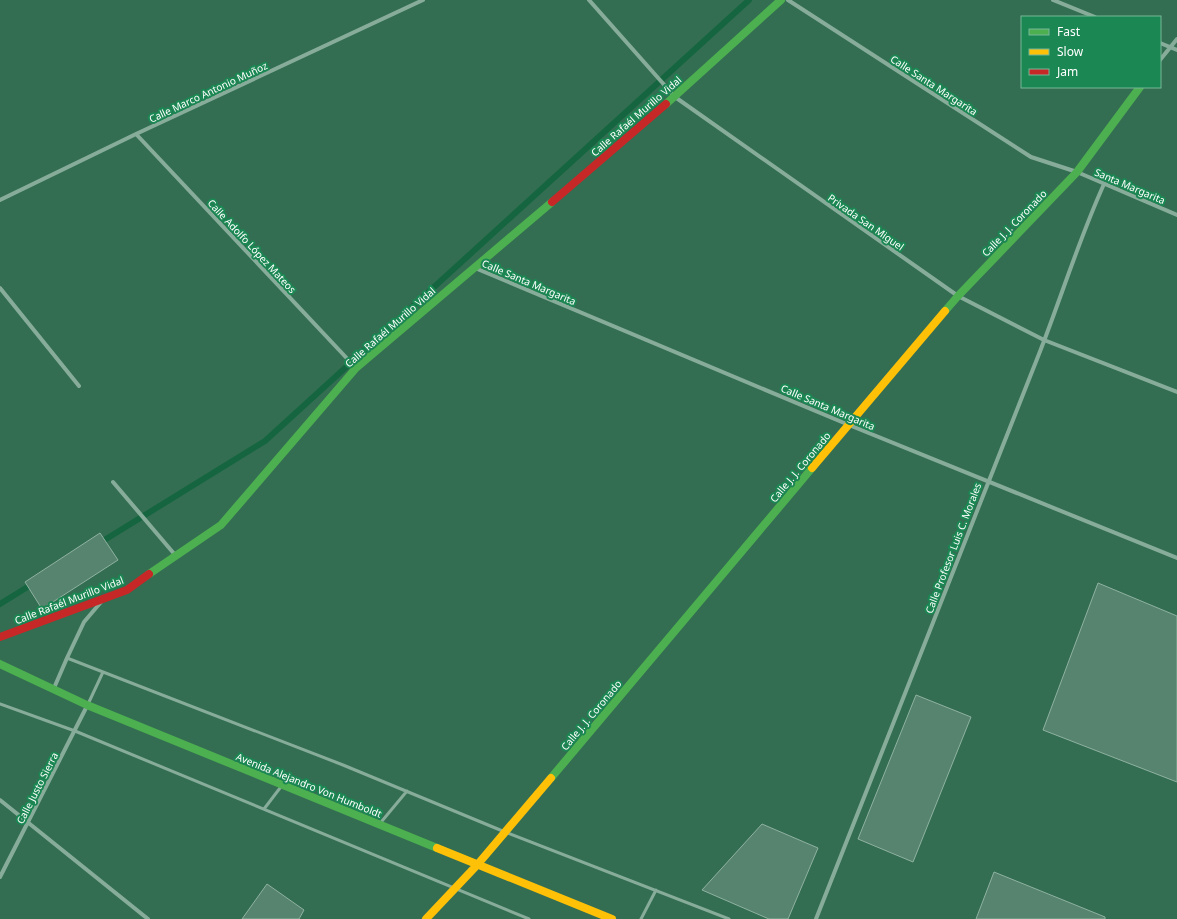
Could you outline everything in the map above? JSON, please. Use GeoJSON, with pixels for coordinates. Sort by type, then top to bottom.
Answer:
{"type":"FeatureCollection","features":[{"type":"Feature","properties":{"kind":"street","name":"Calle Marco Antonio Muñoz"},"geometry":{"type":"LineString","coordinates":[[0,200],[136,134],[423,0]]}},
{"type":"Feature","properties":{"kind":"street","name":"Privada San Miguel"},"geometry":{"type":"LineString","coordinates":[[590,0],[675,97],[958,296],[1044,340],[1177,392]]}},
{"type":"Feature","properties":{"kind":"street","name":"Calle Rafaél Murillo Vidal"},"geometry":{"type":"LineString","coordinates":[[0,637],[127,590],[221,526],[356,368],[675,97],[781,0]]}},
{"type":"Feature","properties":{"kind":"street","name":"Calle Santa Margarita"},"geometry":{"type":"LineString","coordinates":[[788,0],[1031,158],[1077,172]]}},
{"type":"Feature","properties":{"kind":"street"},"geometry":{"type":"LineString","coordinates":[[1053,0],[1093,16]]}},
{"type":"Feature","properties":{"kind":"street"},"geometry":{"type":"LineString","coordinates":[[1161,59],[1177,39]]}},
{"type":"Feature","properties":{"kind":"street"},"geometry":{"type":"LineString","coordinates":[[1161,43],[1177,50]]}},
{"type":"Feature","properties":{"kind":"street","name":"Calle J. J. Coronado"},"geometry":{"type":"LineString","coordinates":[[426,919],[478,864],[958,296],[1077,172],[1139,88]]}},
{"type":"Feature","properties":{"kind":"street","name":"Calle Adolfo López Mateos"},"geometry":{"type":"LineString","coordinates":[[136,134],[356,368]]}},
{"type":"Feature","properties":{"kind":"street","name":"Santa Margarita"},"geometry":{"type":"LineString","coordinates":[[1077,172],[1177,215]]}},
{"type":"Feature","properties":{"kind":"street","name":"Calle Profesor Luis C. Morales"},"geometry":{"type":"LineString","coordinates":[[816,919],[1044,340],[1093,207],[1104,184]]}},
{"type":"Feature","properties":{"kind":"street","name":"Calle Santa Margarita"},"geometry":{"type":"LineString","coordinates":[[474,268],[849,425],[1177,558]]}},
{"type":"Feature","properties":{"kind":"street"},"geometry":{"type":"LineString","coordinates":[[0,288],[80,386]]}},
{"type":"Feature","properties":{"kind":"street"},"geometry":{"type":"LineString","coordinates":[[113,482],[176,556]]}},
{"type":"Feature","properties":{"kind":"street"},"geometry":{"type":"LineString","coordinates":[[54,689],[84,622],[102,600]]}},
{"type":"Feature","properties":{"kind":"street","name":"Avenida Alejandro Von Humboldt"},"geometry":{"type":"LineString","coordinates":[[0,664],[87,705],[612,919]]}},
{"type":"Feature","properties":{"kind":"street","name":"Calle Justo Sierra"},"geometry":{"type":"LineString","coordinates":[[0,877],[87,705]]}},
{"type":"Feature","properties":{"kind":"street"},"geometry":{"type":"LineString","coordinates":[[0,800],[148,919]]}},
{"type":"Feature","properties":{"kind":"lane"},"geometry":{"type":"LineString","coordinates":[[67,658],[343,765],[505,832],[729,919]]}},
{"type":"Feature","properties":{"kind":"lane"},"geometry":{"type":"LineString","coordinates":[[87,705],[103,672]]}},
{"type":"Feature","properties":{"kind":"lane"},"geometry":{"type":"LineString","coordinates":[[0,704],[75,731],[529,919]]}},
{"type":"Feature","properties":{"kind":"lane"},"geometry":{"type":"LineString","coordinates":[[264,809],[283,785]]}},
{"type":"Feature","properties":{"kind":"lane"},"geometry":{"type":"LineString","coordinates":[[379,824],[407,791]]}},
{"type":"Feature","properties":{"kind":"lane"},"geometry":{"type":"LineString","coordinates":[[641,919],[656,890]]}},
{"type":"Feature","properties":{"kind":"building"},"geometry":{"type":"Polygon","coordinates":[[[100,533],[118,560],[42,609],[25,582],[100,533]]]}},
{"type":"Feature","properties":{"kind":"building"},"geometry":{"type":"Polygon","coordinates":[[[1098,583],[1177,616],[1177,782],[1043,730],[1098,583]]]}},
{"type":"Feature","properties":{"kind":"building"},"geometry":{"type":"Polygon","coordinates":[[[916,695],[971,717],[913,862],[858,839],[916,695]]]}},
{"type":"Feature","properties":{"kind":"building"},"geometry":{"type":"Polygon","coordinates":[[[762,824],[818,848],[788,919],[769,919],[702,890],[762,824]]]}},
{"type":"Feature","properties":{"kind":"building"},"geometry":{"type":"Polygon","coordinates":[[[994,872],[1105,917],[1105,919],[976,919],[994,872]]]}},
{"type":"Feature","properties":{"kind":"building"},"geometry":{"type":"Polygon","coordinates":[[[267,884],[304,910],[299,919],[242,919],[267,884]]]}},
{"type":"Feature","properties":{"kind":"waterway"},"geometry":{"type":"LineString","coordinates":[[98,544],[265,441],[749,0]]}},
{"type":"Feature","properties":{"kind":"waterway"},"geometry":{"type":"LineString","coordinates":[[0,604],[34,583]]}},
{"type":"Feature","properties":{"kind":"traffic: fast"},"geometry":{"type":"LineString","coordinates":[[666,104],[781,0]]}},
{"type":"Feature","properties":{"kind":"traffic: fast"},"geometry":{"type":"LineString","coordinates":[[945,311],[1077,172],[1139,88]]}},
{"type":"Feature","properties":{"kind":"traffic: fast"},"geometry":{"type":"LineString","coordinates":[[149,574],[221,525],[356,368],[552,202]]}},
{"type":"Feature","properties":{"kind":"traffic: fast"},"geometry":{"type":"LineString","coordinates":[[551,778],[812,468]]}},
{"type":"Feature","properties":{"kind":"traffic: fast"},"geometry":{"type":"LineString","coordinates":[[0,664],[87,705],[437,848]]}},
{"type":"Feature","properties":{"kind":"traffic: slow"},"geometry":{"type":"LineString","coordinates":[[812,468],[945,311]]}},
{"type":"Feature","properties":{"kind":"traffic: slow"},"geometry":{"type":"LineString","coordinates":[[426,919],[478,864],[551,778]]}},
{"type":"Feature","properties":{"kind":"traffic: slow"},"geometry":{"type":"LineString","coordinates":[[437,848],[612,919]]}},
{"type":"Feature","properties":{"kind":"traffic: jam"},"geometry":{"type":"LineString","coordinates":[[552,202],[666,104]]}},
{"type":"Feature","properties":{"kind":"traffic: jam"},"geometry":{"type":"LineString","coordinates":[[0,637],[127,590],[149,574]]}}]}
